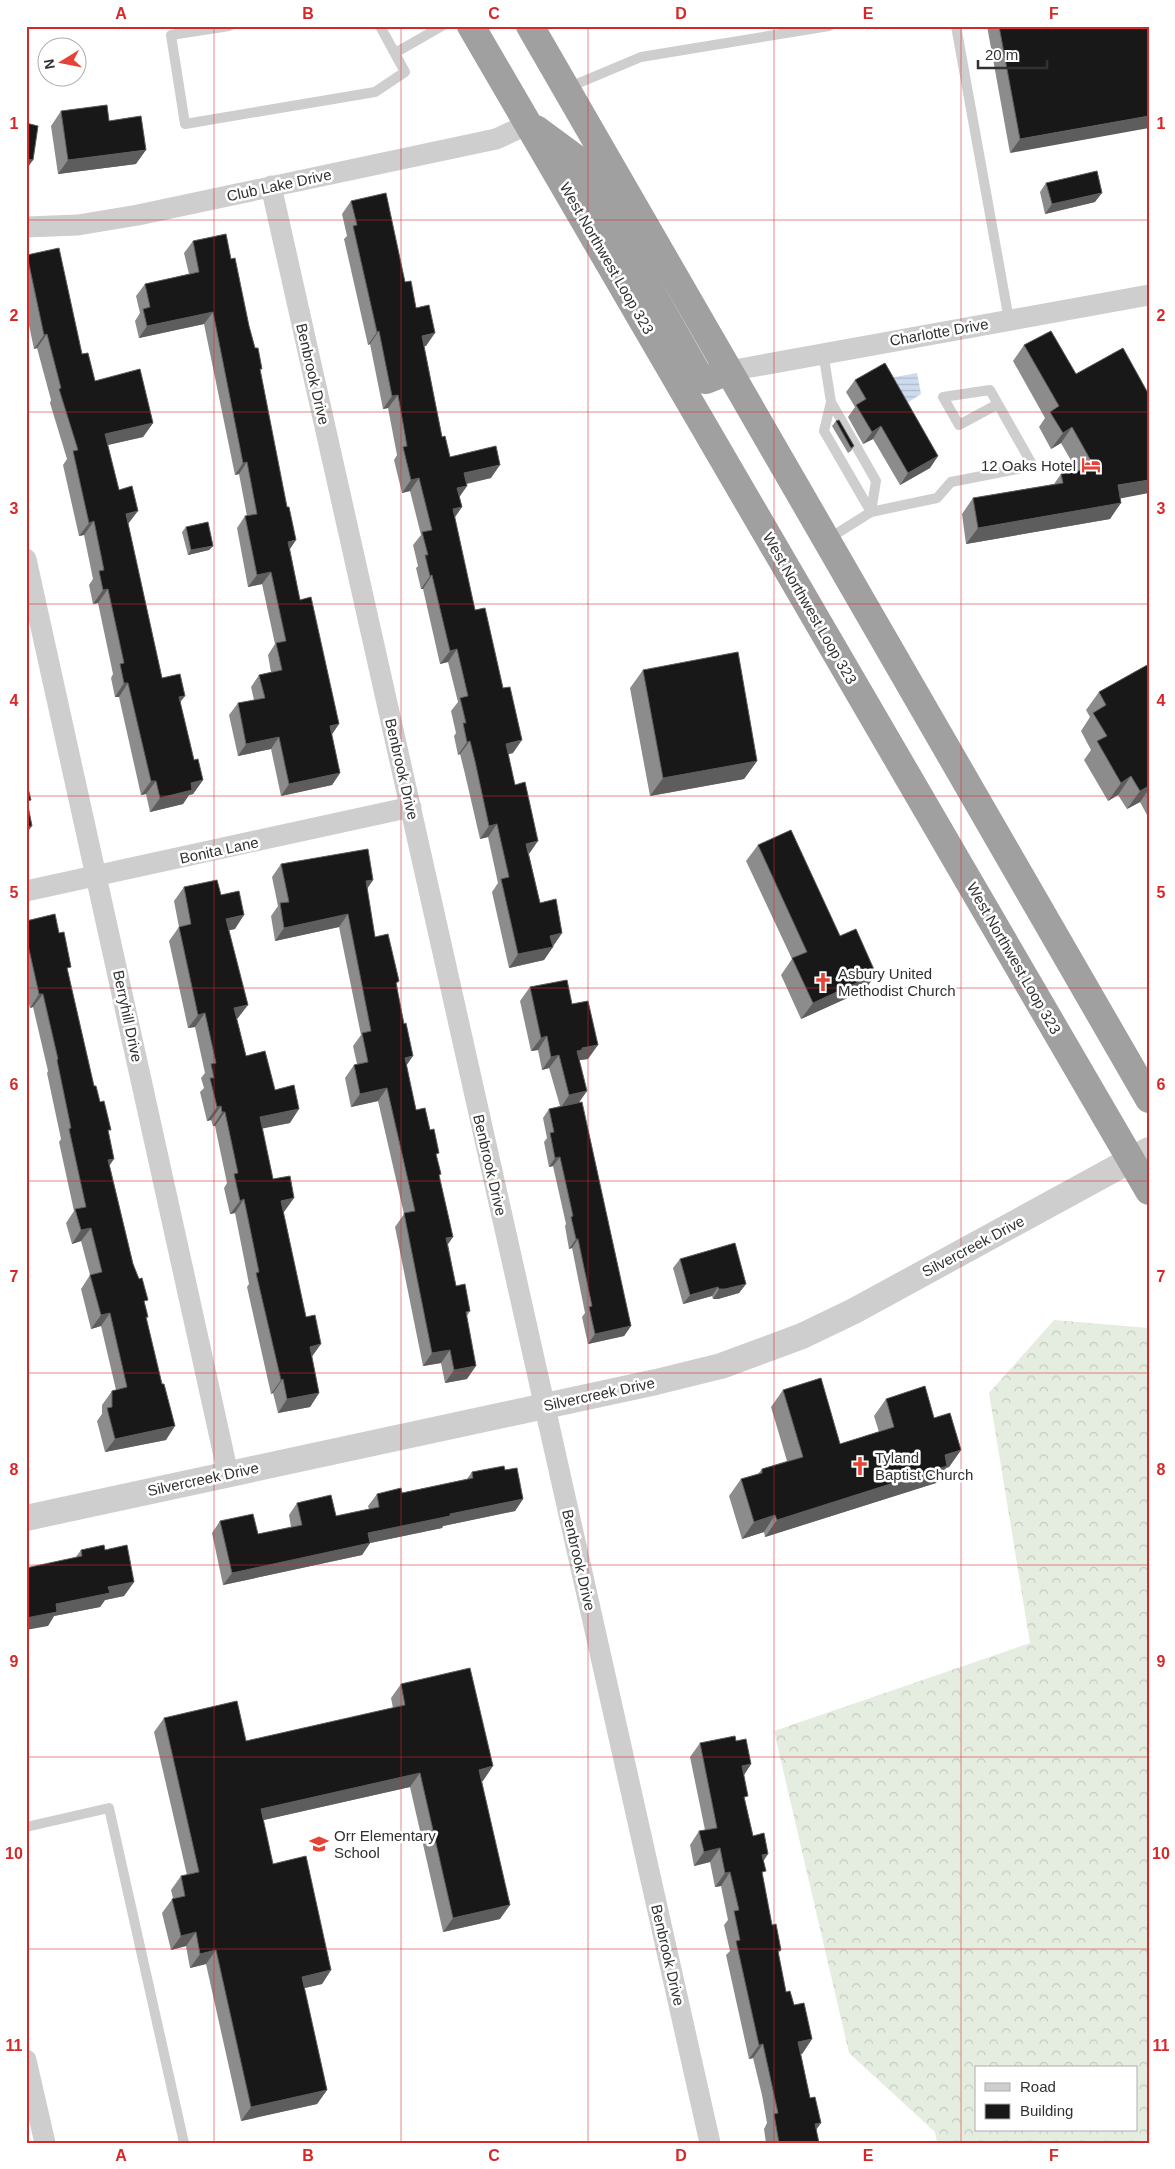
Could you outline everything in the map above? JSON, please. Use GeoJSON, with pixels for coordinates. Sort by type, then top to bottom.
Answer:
{"type":"FeatureCollection","features":[{"type":"Feature","properties":{"kind":"highway","name":"West Northwest Loop 323"},"geometry":{"type":"LineString","coordinates":[[471,26],[1140,1155],[1149,1191]]}},
{"type":"Feature","properties":{"kind":"highway"},"geometry":{"type":"LineString","coordinates":[[530,26],[1149,1099]]}},
{"type":"Feature","properties":{"kind":"highway"},"geometry":{"type":"LineString","coordinates":[[529,124],[574,157],[699,376],[706,380],[729,371]]}},
{"type":"Feature","properties":{"kind":"street","name":"Club Lake Drive"},"geometry":{"type":"LineString","coordinates":[[26,227],[52,227],[100,222],[496,138],[529,124]]}},
{"type":"Feature","properties":{"kind":"street","name":"Benbrook Drive"},"geometry":{"type":"LineString","coordinates":[[271,186],[710,2143]]}},
{"type":"Feature","properties":{"kind":"street","name":"Charlotte Drive"},"geometry":{"type":"LineString","coordinates":[[729,371],[823,352],[1149,295]]}},
{"type":"Feature","properties":{"kind":"street","name":"Berryhill Drive"},"geometry":{"type":"LineString","coordinates":[[26,559],[228,1474]]}},
{"type":"Feature","properties":{"kind":"street","name":"Bonita Lane"},"geometry":{"type":"LineString","coordinates":[[26,891],[411,807]]}},
{"type":"Feature","properties":{"kind":"street","name":"Silvercreek Drive"},"geometry":{"type":"LineString","coordinates":[[26,1518],[714,1369],[773,1348],[854,1311],[1140,1155]]}},
{"type":"Feature","properties":{"kind":"street"},"geometry":{"type":"LineString","coordinates":[[26,2060],[37,2134]]}},
{"type":"Feature","properties":{"kind":"lane"},"geometry":{"type":"LineString","coordinates":[[229,26],[171,35],[185,124],[375,92],[405,72],[380,26]]}},
{"type":"Feature","properties":{"kind":"lane"},"geometry":{"type":"LineString","coordinates":[[395,53],[442,26]]}},
{"type":"Feature","properties":{"kind":"lane"},"geometry":{"type":"LineString","coordinates":[[566,88],[642,57],[829,26]]}},
{"type":"Feature","properties":{"kind":"lane"},"geometry":{"type":"LineString","coordinates":[[956,26],[1009,320]]}},
{"type":"Feature","properties":{"kind":"lane"},"geometry":{"type":"LineString","coordinates":[[823,352],[831,402],[876,481],[870,512]]}},
{"type":"Feature","properties":{"kind":"lane"},"geometry":{"type":"LineString","coordinates":[[826,540],[870,512],[937,498],[951,482],[1034,466],[990,390],[943,397],[959,425],[998,404]]}},
{"type":"Feature","properties":{"kind":"lane"},"geometry":{"type":"LineString","coordinates":[[831,402],[824,431],[870,512]]}},
{"type":"Feature","properties":{"kind":"lane"},"geometry":{"type":"LineString","coordinates":[[26,1827],[109,1808],[184,2143]]}},
{"type":"Feature","properties":{"kind":"green space"},"geometry":{"type":"Polygon","coordinates":[[[1054,1320],[1149,1328],[1149,2143],[937,2143],[935,2132],[849,2053],[774,1731],[1030,1643],[989,1393],[1054,1320]]]}},
{"type":"Feature","properties":{"kind":"water"},"geometry":{"type":"Polygon","coordinates":[[[917,373],[921,394],[901,407],[884,379],[917,373]]]}},
{"type":"Feature","properties":{"kind":"building"},"geometry":{"type":"Polygon","coordinates":[[[999,26],[1149,26],[1149,116],[1020,139],[999,26]]]}},
{"type":"Feature","properties":{"kind":"building"},"geometry":{"type":"Polygon","coordinates":[[[107,105],[109,121],[141,116],[146,150],[68,160],[61,111],[107,105]]]}},
{"type":"Feature","properties":{"kind":"building"},"geometry":{"type":"Polygon","coordinates":[[[26,123],[38,126],[33,160],[26,159],[26,123]]]}},
{"type":"Feature","properties":{"kind":"building"},"geometry":{"type":"Polygon","coordinates":[[[1097,171],[1102,193],[1052,204],[1046,183],[1097,171]]]}},
{"type":"Feature","properties":{"kind":"building"},"geometry":{"type":"Polygon","coordinates":[[[386,193],[405,282],[411,281],[416,308],[429,305],[435,333],[422,336],[442,437],[445,436],[450,457],[496,446],[500,465],[464,473],[467,486],[457,488],[462,507],[453,509],[475,610],[485,608],[503,688],[510,687],[522,740],[506,744],[515,785],[525,782],[538,841],[526,844],[540,903],[556,899],[562,933],[550,936],[553,947],[518,954],[501,879],[509,877],[497,824],[489,826],[470,741],[467,742],[463,723],[466,723],[460,698],[468,696],[457,649],[450,651],[432,575],[430,576],[425,555],[428,555],[422,532],[432,530],[419,478],[411,480],[403,447],[407,446],[398,395],[392,396],[379,331],[377,332],[353,226],[357,225],[351,201],[386,193]]]}},
{"type":"Feature","properties":{"kind":"building"},"geometry":{"type":"Polygon","coordinates":[[[226,234],[231,259],[235,258],[255,348],[258,348],[262,369],[260,369],[287,507],[289,507],[296,540],[288,542],[300,600],[311,597],[339,724],[330,726],[340,773],[289,784],[279,737],[246,744],[238,703],[265,698],[259,675],[282,670],[276,643],[286,641],[271,572],[257,575],[245,516],[257,514],[247,462],[243,463],[213,312],[147,326],[143,309],[150,307],[145,284],[199,272],[193,241],[226,234]]]}},
{"type":"Feature","properties":{"kind":"building"},"geometry":{"type":"Polygon","coordinates":[[[59,248],[82,354],[88,353],[95,381],[140,369],[153,423],[105,434],[119,490],[132,486],[138,511],[126,514],[162,678],[180,674],[185,696],[179,697],[194,760],[198,759],[203,780],[191,783],[192,790],[160,798],[156,781],[151,781],[128,683],[124,683],[120,664],[124,663],[108,589],[103,590],[99,571],[104,570],[94,521],[89,523],[73,451],[78,450],[59,389],[61,388],[47,334],[44,335],[27,255],[59,248]]]}},
{"type":"Feature","properties":{"kind":"building"},"geometry":{"type":"Polygon","coordinates":[[[1051,331],[1076,374],[1123,348],[1149,395],[1149,480],[1118,485],[1121,503],[978,528],[973,498],[1063,483],[1061,474],[1095,468],[1072,427],[1063,433],[1050,412],[1059,406],[1024,345],[1051,331]]]}},
{"type":"Feature","properties":{"kind":"building"},"geometry":{"type":"Polygon","coordinates":[[[885,363],[938,456],[908,473],[881,426],[872,432],[856,405],[866,399],[855,380],[885,363]]]}},
{"type":"Feature","properties":{"kind":"building"},"geometry":{"type":"Polygon","coordinates":[[[839,420],[854,446],[851,448],[836,421],[839,420]]]}},
{"type":"Feature","properties":{"kind":"building"},"geometry":{"type":"Polygon","coordinates":[[[208,522],[213,546],[191,550],[186,527],[208,522]]]}},
{"type":"Feature","properties":{"kind":"building"},"geometry":{"type":"Polygon","coordinates":[[[738,652],[757,761],[663,778],[643,670],[738,652]]]}},
{"type":"Feature","properties":{"kind":"building"},"geometry":{"type":"Polygon","coordinates":[[[1149,664],[1149,786],[1140,791],[1131,776],[1121,783],[1097,741],[1107,736],[1093,713],[1106,705],[1099,692],[1149,664]]]}},
{"type":"Feature","properties":{"kind":"building"},"geometry":{"type":"Polygon","coordinates":[[[26,780],[31,800],[27,801],[32,826],[26,827],[26,780]]]}},
{"type":"Feature","properties":{"kind":"building"},"geometry":{"type":"Polygon","coordinates":[[[791,830],[840,936],[856,929],[876,974],[813,1003],[792,958],[807,952],[758,845],[791,830]]]}},
{"type":"Feature","properties":{"kind":"building"},"geometry":{"type":"Polygon","coordinates":[[[368,849],[373,880],[366,881],[375,937],[388,934],[399,981],[396,983],[404,1024],[406,1023],[413,1056],[405,1058],[416,1110],[425,1108],[430,1130],[434,1129],[439,1153],[436,1154],[441,1174],[439,1175],[453,1237],[446,1238],[456,1286],[465,1284],[470,1311],[466,1312],[476,1366],[454,1370],[450,1350],[432,1353],[404,1213],[415,1211],[387,1088],[360,1094],[354,1065],[368,1062],[362,1033],[371,1031],[348,914],[284,928],[280,903],[289,902],[281,864],[368,849]]]}},
{"type":"Feature","properties":{"kind":"building"},"geometry":{"type":"Polygon","coordinates":[[[217,880],[221,895],[239,891],[244,915],[226,919],[248,1005],[234,1008],[246,1056],[265,1051],[275,1090],[294,1085],[299,1109],[260,1117],[273,1179],[290,1176],[294,1198],[281,1201],[306,1317],[315,1315],[321,1344],[310,1347],[319,1393],[287,1399],[256,1273],[259,1272],[244,1199],[240,1201],[234,1174],[238,1173],[225,1112],[222,1112],[221,1106],[217,1107],[210,1078],[214,1078],[211,1064],[216,1063],[205,1013],[198,1015],[179,927],[191,924],[184,887],[217,880]]]}},
{"type":"Feature","properties":{"kind":"building"},"geometry":{"type":"Polygon","coordinates":[[[55,914],[59,933],[64,932],[71,967],[67,968],[94,1086],[96,1086],[100,1102],[104,1101],[111,1130],[108,1130],[114,1159],[108,1160],[133,1264],[139,1279],[142,1278],[148,1300],[144,1301],[148,1317],[146,1317],[162,1384],[164,1384],[175,1426],[115,1439],[107,1408],[112,1407],[112,1391],[127,1387],[110,1313],[101,1315],[90,1275],[102,1272],[91,1228],[81,1230],[75,1209],[86,1207],[69,1129],[71,1128],[58,1059],[43,994],[39,994],[26,936],[26,921],[55,914]]]}},
{"type":"Feature","properties":{"kind":"building"},"geometry":{"type":"Polygon","coordinates":[[[567,980],[572,1004],[588,1001],[598,1045],[582,1048],[582,1050],[577,1051],[587,1091],[569,1095],[559,1055],[551,1057],[547,1036],[541,1038],[530,987],[567,980]]]}},
{"type":"Feature","properties":{"kind":"building"},"geometry":{"type":"Polygon","coordinates":[[[582,1102],[631,1326],[595,1334],[589,1307],[592,1306],[578,1239],[576,1239],[571,1217],[573,1216],[560,1157],[555,1158],[550,1133],[554,1132],[549,1109],[582,1102]]]}},
{"type":"Feature","properties":{"kind":"building"},"geometry":{"type":"Polygon","coordinates":[[[735,1243],[746,1284],[725,1289],[719,1289],[718,1287],[690,1295],[680,1259],[735,1243]]]}},
{"type":"Feature","properties":{"kind":"building","name":"Tyland Baptist Church"},"geometry":{"type":"Polygon","coordinates":[[[821,1378],[840,1444],[894,1427],[886,1399],[925,1386],[934,1418],[950,1413],[961,1450],[945,1455],[947,1466],[777,1520],[775,1515],[754,1522],[741,1479],[762,1473],[762,1469],[803,1457],[783,1390],[821,1378]]]}},
{"type":"Feature","properties":{"kind":"building"},"geometry":{"type":"Polygon","coordinates":[[[504,1466],[505,1470],[517,1468],[523,1499],[368,1533],[370,1543],[232,1573],[220,1521],[253,1514],[258,1534],[302,1525],[297,1503],[331,1495],[336,1516],[379,1507],[377,1494],[401,1488],[402,1493],[473,1478],[472,1472],[504,1466]]]}},
{"type":"Feature","properties":{"kind":"building"},"geometry":{"type":"Polygon","coordinates":[[[104,1545],[105,1550],[127,1545],[134,1582],[108,1587],[110,1593],[56,1604],[57,1612],[26,1618],[26,1568],[82,1556],[81,1550],[104,1545]]]}},
{"type":"Feature","properties":{"kind":"building"},"geometry":{"type":"Polygon","coordinates":[[[470,1668],[493,1766],[479,1770],[510,1905],[453,1918],[420,1773],[261,1809],[273,1864],[306,1856],[331,1970],[302,1977],[327,2090],[251,2107],[216,1950],[200,1954],[196,1932],[181,1936],[172,1899],[185,1896],[181,1876],[199,1872],[164,1718],[237,1701],[246,1741],[405,1705],[401,1684],[470,1668]]]}},
{"type":"Feature","properties":{"kind":"building"},"geometry":{"type":"Polygon","coordinates":[[[735,1736],[736,1741],[746,1739],[751,1764],[742,1766],[748,1796],[744,1797],[753,1836],[764,1833],[768,1854],[762,1855],[766,1871],[762,1872],[772,1925],[776,1924],[781,1950],[778,1951],[786,1992],[790,1991],[794,2005],[804,2003],[812,2039],[798,2042],[810,2098],[815,2097],[821,2123],[815,2124],[819,2143],[779,2143],[774,2114],[778,2113],[763,2044],[759,2045],[736,1941],[740,1940],[734,1911],[739,1910],[730,1872],[725,1873],[720,1848],[704,1852],[699,1831],[717,1828],[700,1743],[735,1736]]]}},
{"type":"Feature","properties":{"kind":"place","name":"12 Oaks Hotel"},"geometry":{"type":"Point","coordinates":[1091,465]}},
{"type":"Feature","properties":{"kind":"place","name":"Asbury United Methodist Church"},"geometry":{"type":"Point","coordinates":[823,982]}},
{"type":"Feature","properties":{"kind":"place","name":"Tyland Baptist Church"},"geometry":{"type":"Point","coordinates":[860,1466]}},
{"type":"Feature","properties":{"kind":"place","name":"Orr Elementary School"},"geometry":{"type":"Point","coordinates":[319,1844]}}]}
